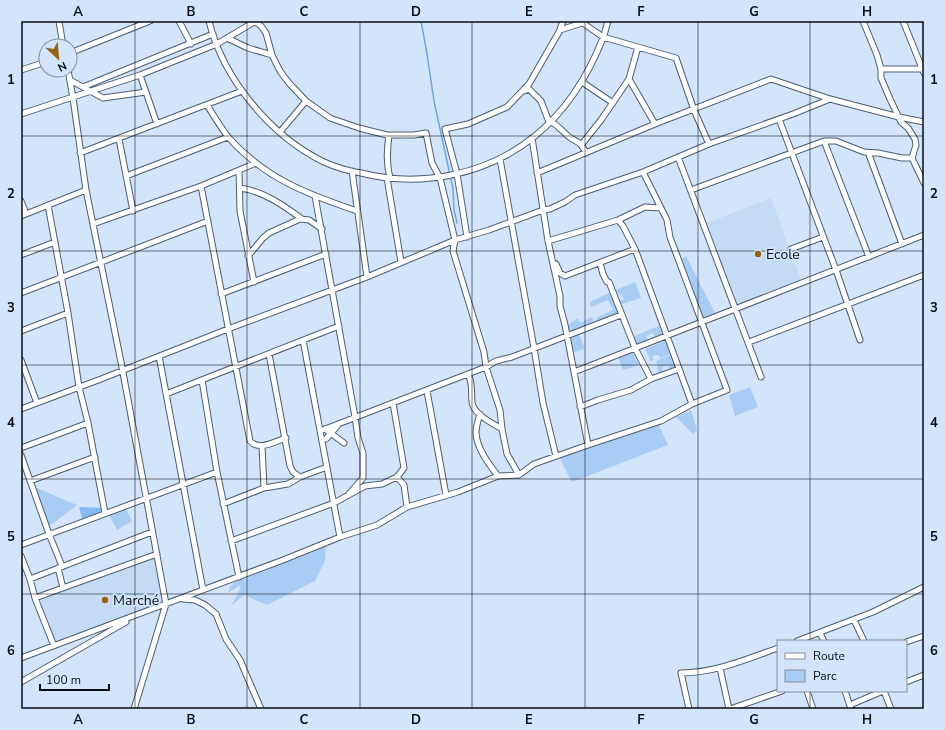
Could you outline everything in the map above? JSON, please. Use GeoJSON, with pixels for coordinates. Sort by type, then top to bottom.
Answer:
{"type":"FeatureCollection","features":[{"type":"Feature","properties":{"kind":"street"},"geometry":{"type":"LineString","coordinates":[[59,21],[62,38]]}},
{"type":"Feature","properties":{"kind":"street"},"geometry":{"type":"LineString","coordinates":[[78,50],[150,21]]}},
{"type":"Feature","properties":{"kind":"street"},"geometry":{"type":"LineString","coordinates":[[179,21],[190,44]]}},
{"type":"Feature","properties":{"kind":"street"},"geometry":{"type":"LineString","coordinates":[[209,21],[221,55],[235,81],[265,118],[280,132],[304,150],[324,162],[373,176],[401,179],[440,178],[457,174],[500,159],[532,138],[555,117],[570,100],[582,82],[603,37],[608,21]]}},
{"type":"Feature","properties":{"kind":"street"},"geometry":{"type":"LineString","coordinates":[[21,114],[140,75],[217,44],[254,21],[266,32],[272,54],[280,71],[289,83],[306,101],[330,118],[359,128],[389,135],[414,135],[426,132],[432,163],[440,178],[455,240],[453,250],[484,352],[486,367],[500,410],[507,454],[519,475]]}},
{"type":"Feature","properties":{"kind":"street"},"geometry":{"type":"LineString","coordinates":[[467,237],[457,174],[445,129],[468,124],[507,106],[529,84],[560,30],[563,21]]}},
{"type":"Feature","properties":{"kind":"street"},"geometry":{"type":"LineString","coordinates":[[863,21],[877,55],[881,69],[881,78],[901,122],[907,127],[915,139],[916,145],[912,158],[924,183]]}},
{"type":"Feature","properties":{"kind":"street"},"geometry":{"type":"LineString","coordinates":[[881,69],[923,71],[903,21]]}},
{"type":"Feature","properties":{"kind":"street"},"geometry":{"type":"LineString","coordinates":[[560,30],[581,22],[603,37],[676,58],[694,110],[709,144]]}},
{"type":"Feature","properties":{"kind":"street"},"geometry":{"type":"LineString","coordinates":[[83,87],[213,34]]}},
{"type":"Feature","properties":{"kind":"street"},"geometry":{"type":"LineString","coordinates":[[227,38],[248,48],[272,54]]}},
{"type":"Feature","properties":{"kind":"street"},"geometry":{"type":"LineString","coordinates":[[582,144],[629,79],[638,47]]}},
{"type":"Feature","properties":{"kind":"street"},"geometry":{"type":"LineString","coordinates":[[21,63],[22,70],[38,65]]}},
{"type":"Feature","properties":{"kind":"street"},"geometry":{"type":"LineString","coordinates":[[140,75],[157,124]]}},
{"type":"Feature","properties":{"kind":"street"},"geometry":{"type":"LineString","coordinates":[[629,79],[655,124]]}},
{"type":"Feature","properties":{"kind":"street"},"geometry":{"type":"LineString","coordinates":[[537,173],[655,124],[771,79],[830,99],[924,122]]}},
{"type":"Feature","properties":{"kind":"street"},"geometry":{"type":"LineString","coordinates":[[70,80],[103,98],[146,92]]}},
{"type":"Feature","properties":{"kind":"street"},"geometry":{"type":"LineString","coordinates":[[70,80],[86,190],[123,370],[166,604],[134,709]]}},
{"type":"Feature","properties":{"kind":"street"},"geometry":{"type":"LineString","coordinates":[[582,82],[613,103]]}},
{"type":"Feature","properties":{"kind":"street"},"geometry":{"type":"LineString","coordinates":[[522,92],[529,89],[541,101],[550,122],[560,126],[568,136],[582,144],[586,153]]}},
{"type":"Feature","properties":{"kind":"street"},"geometry":{"type":"LineString","coordinates":[[80,153],[242,91]]}},
{"type":"Feature","properties":{"kind":"street"},"geometry":{"type":"LineString","coordinates":[[21,409],[367,277],[455,240],[543,210],[550,209],[565,202],[575,195],[643,172],[709,144],[830,99]]}},
{"type":"Feature","properties":{"kind":"street"},"geometry":{"type":"LineString","coordinates":[[280,132],[306,101]]}},
{"type":"Feature","properties":{"kind":"street"},"geometry":{"type":"LineString","coordinates":[[207,105],[228,137],[256,163],[277,178],[300,191],[358,210]]}},
{"type":"Feature","properties":{"kind":"street"},"geometry":{"type":"LineString","coordinates":[[778,119],[836,270],[860,340]]}},
{"type":"Feature","properties":{"kind":"street"},"geometry":{"type":"LineString","coordinates":[[389,135],[386,160],[401,262]]}},
{"type":"Feature","properties":{"kind":"street"},"geometry":{"type":"LineString","coordinates":[[126,176],[228,137]]}},
{"type":"Feature","properties":{"kind":"street"},"geometry":{"type":"LineString","coordinates":[[119,138],[134,211]]}},
{"type":"Feature","properties":{"kind":"street"},"geometry":{"type":"LineString","coordinates":[[532,138],[548,241],[552,255],[560,296],[560,306],[588,445]]}},
{"type":"Feature","properties":{"kind":"street"},"geometry":{"type":"LineString","coordinates":[[691,190],[824,141],[836,141],[864,152],[902,158],[912,158]]}},
{"type":"Feature","properties":{"kind":"street"},"geometry":{"type":"LineString","coordinates":[[824,141],[868,257]]}},
{"type":"Feature","properties":{"kind":"street"},"geometry":{"type":"LineString","coordinates":[[868,152],[902,244]]}},
{"type":"Feature","properties":{"kind":"street"},"geometry":{"type":"LineString","coordinates":[[678,157],[761,377]]}},
{"type":"Feature","properties":{"kind":"street"},"geometry":{"type":"LineString","coordinates":[[500,159],[534,348],[542,403],[556,456]]}},
{"type":"Feature","properties":{"kind":"street"},"geometry":{"type":"LineString","coordinates":[[93,224],[134,211],[201,186],[256,163]]}},
{"type":"Feature","properties":{"kind":"street"},"geometry":{"type":"LineString","coordinates":[[239,170],[240,211],[254,282]]}},
{"type":"Feature","properties":{"kind":"street"},"geometry":{"type":"LineString","coordinates":[[352,171],[367,277]]}},
{"type":"Feature","properties":{"kind":"street"},"geometry":{"type":"LineString","coordinates":[[21,658],[239,577],[340,537],[377,525],[407,507],[458,492],[498,476],[519,475],[534,464],[661,421],[692,404],[727,390],[670,237],[667,220],[643,172]]}},
{"type":"Feature","properties":{"kind":"street"},"geometry":{"type":"LineString","coordinates":[[201,186],[250,442],[255,446],[262,446],[286,438]]}},
{"type":"Feature","properties":{"kind":"street"},"geometry":{"type":"LineString","coordinates":[[240,188],[251,190],[269,197],[302,219]]}},
{"type":"Feature","properties":{"kind":"street"},"geometry":{"type":"LineString","coordinates":[[21,201],[24,215],[86,190]]}},
{"type":"Feature","properties":{"kind":"street"},"geometry":{"type":"LineString","coordinates":[[315,196],[358,438],[363,454],[364,478],[349,494]]}},
{"type":"Feature","properties":{"kind":"street"},"geometry":{"type":"LineString","coordinates":[[48,205],[68,313],[79,387],[88,422],[105,513]]}},
{"type":"Feature","properties":{"kind":"street"},"geometry":{"type":"LineString","coordinates":[[548,241],[618,220],[645,207],[660,208]]}},
{"type":"Feature","properties":{"kind":"street"},"geometry":{"type":"LineString","coordinates":[[248,256],[269,233],[296,220],[309,220],[322,229]]}},
{"type":"Feature","properties":{"kind":"street"},"geometry":{"type":"LineString","coordinates":[[618,220],[623,226],[635,249],[692,404]]}},
{"type":"Feature","properties":{"kind":"street"},"geometry":{"type":"LineString","coordinates":[[21,293],[208,221]]}},
{"type":"Feature","properties":{"kind":"street"},"geometry":{"type":"LineString","coordinates":[[574,372],[924,235]]}},
{"type":"Feature","properties":{"kind":"street"},"geometry":{"type":"LineString","coordinates":[[791,249],[823,237]]}},
{"type":"Feature","properties":{"kind":"street"},"geometry":{"type":"LineString","coordinates":[[21,255],[55,242]]}},
{"type":"Feature","properties":{"kind":"street"},"geometry":{"type":"LineString","coordinates":[[552,255],[560,273],[565,276],[635,249]]}},
{"type":"Feature","properties":{"kind":"street"},"geometry":{"type":"LineString","coordinates":[[221,294],[326,254]]}},
{"type":"Feature","properties":{"kind":"street"},"geometry":{"type":"LineString","coordinates":[[600,263],[603,274],[607,282],[609,282],[635,348],[651,379]]}},
{"type":"Feature","properties":{"kind":"street"},"geometry":{"type":"LineString","coordinates":[[749,342],[924,275]]}},
{"type":"Feature","properties":{"kind":"street"},"geometry":{"type":"LineString","coordinates":[[21,331],[68,313]]}},
{"type":"Feature","properties":{"kind":"street"},"geometry":{"type":"LineString","coordinates":[[322,430],[427,391],[486,367],[496,361],[512,357],[621,315]]}},
{"type":"Feature","properties":{"kind":"street"},"geometry":{"type":"LineString","coordinates":[[166,394],[339,326]]}},
{"type":"Feature","properties":{"kind":"street"},"geometry":{"type":"LineString","coordinates":[[303,340],[322,430],[327,467],[340,537]]}},
{"type":"Feature","properties":{"kind":"street"},"geometry":{"type":"LineString","coordinates":[[269,354],[291,469],[300,477]]}},
{"type":"Feature","properties":{"kind":"street"},"geometry":{"type":"LineString","coordinates":[[159,356],[203,590]]}},
{"type":"Feature","properties":{"kind":"street"},"geometry":{"type":"LineString","coordinates":[[21,360],[37,403]]}},
{"type":"Feature","properties":{"kind":"street"},"geometry":{"type":"LineString","coordinates":[[580,407],[631,390],[651,379],[679,370]]}},
{"type":"Feature","properties":{"kind":"street"},"geometry":{"type":"LineString","coordinates":[[468,374],[472,388],[472,404],[480,414],[502,429]]}},
{"type":"Feature","properties":{"kind":"street"},"geometry":{"type":"LineString","coordinates":[[202,380],[223,504],[239,577]]}},
{"type":"Feature","properties":{"kind":"street"},"geometry":{"type":"LineString","coordinates":[[427,391],[446,495]]}},
{"type":"Feature","properties":{"kind":"street"},"geometry":{"type":"LineString","coordinates":[[231,541],[334,503],[365,486],[382,484],[397,477],[404,468],[393,403]]}},
{"type":"Feature","properties":{"kind":"street"},"geometry":{"type":"LineString","coordinates":[[480,414],[476,433],[479,444],[486,460],[498,476]]}},
{"type":"Feature","properties":{"kind":"street"},"geometry":{"type":"LineString","coordinates":[[21,448],[88,422]]}},
{"type":"Feature","properties":{"kind":"street"},"geometry":{"type":"LineString","coordinates":[[326,439],[340,423]]}},
{"type":"Feature","properties":{"kind":"street"},"geometry":{"type":"LineString","coordinates":[[322,430],[331,433],[344,443]]}},
{"type":"Feature","properties":{"kind":"street"},"geometry":{"type":"LineString","coordinates":[[262,446],[264,488]]}},
{"type":"Feature","properties":{"kind":"street"},"geometry":{"type":"LineString","coordinates":[[21,455],[60,567],[63,588]]}},
{"type":"Feature","properties":{"kind":"street"},"geometry":{"type":"LineString","coordinates":[[30,481],[95,457]]}},
{"type":"Feature","properties":{"kind":"street"},"geometry":{"type":"LineString","coordinates":[[223,504],[264,488],[288,484],[300,477],[327,467]]}},
{"type":"Feature","properties":{"kind":"street"},"geometry":{"type":"LineString","coordinates":[[21,545],[184,483],[217,472]]}},
{"type":"Feature","properties":{"kind":"street"},"geometry":{"type":"LineString","coordinates":[[397,477],[404,486],[407,507]]}},
{"type":"Feature","properties":{"kind":"street"},"geometry":{"type":"LineString","coordinates":[[30,579],[152,532]]}},
{"type":"Feature","properties":{"kind":"street"},"geometry":{"type":"LineString","coordinates":[[35,598],[157,554]]}},
{"type":"Feature","properties":{"kind":"street"},"geometry":{"type":"LineString","coordinates":[[21,556],[30,579],[35,598],[54,646]]}},
{"type":"Feature","properties":{"kind":"street"},"geometry":{"type":"LineString","coordinates":[[800,640],[873,612],[924,587]]}},
{"type":"Feature","properties":{"kind":"street"},"geometry":{"type":"LineString","coordinates":[[181,598],[194,600],[205,605],[216,614],[226,639],[240,660],[261,709]]}},
{"type":"Feature","properties":{"kind":"street"},"geometry":{"type":"LineString","coordinates":[[21,682],[139,614]]}},
{"type":"Feature","properties":{"kind":"street"},"geometry":{"type":"LineString","coordinates":[[854,620],[864,640]]}},
{"type":"Feature","properties":{"kind":"street"},"geometry":{"type":"LineString","coordinates":[[820,633],[824,640]]}},
{"type":"Feature","properties":{"kind":"street"},"geometry":{"type":"LineString","coordinates":[[907,642],[924,636]]}},
{"type":"Feature","properties":{"kind":"street"},"geometry":{"type":"LineString","coordinates":[[689,709],[681,673],[693,673],[720,668],[777,648]]}},
{"type":"Feature","properties":{"kind":"street"},"geometry":{"type":"LineString","coordinates":[[720,668],[730,709],[779,692]]}},
{"type":"Feature","properties":{"kind":"street"},"geometry":{"type":"LineString","coordinates":[[907,682],[924,675]]}},
{"type":"Feature","properties":{"kind":"street"},"geometry":{"type":"LineString","coordinates":[[807,692],[813,709]]}},
{"type":"Feature","properties":{"kind":"street"},"geometry":{"type":"LineString","coordinates":[[845,692],[850,707],[882,692]]}},
{"type":"Feature","properties":{"kind":"street"},"geometry":{"type":"LineString","coordinates":[[884,692],[891,709]]}},
{"type":"Feature","properties":{"kind":"shaded area"},"geometry":{"type":"Polygon","coordinates":[[[771,198],[802,283],[736,309],[704,224],[771,198]]]}},
{"type":"Feature","properties":{"kind":"shaded area"},"geometry":{"type":"Polygon","coordinates":[[[79,507],[105,508],[105,513],[83,521],[79,507]]]}},
{"type":"Feature","properties":{"kind":"shaded area"},"geometry":{"type":"Polygon","coordinates":[[[156,552],[166,604],[56,645],[37,597],[156,552]]]}},
{"type":"Feature","properties":{"kind":"green space"},"geometry":{"type":"Polygon","coordinates":[[[686,256],[715,313],[703,317],[679,260],[686,256]]]}},
{"type":"Feature","properties":{"kind":"green space"},"geometry":{"type":"Polygon","coordinates":[[[635,282],[641,298],[622,304],[619,301],[624,299],[621,294],[617,293],[616,290],[635,282]]]}},
{"type":"Feature","properties":{"kind":"green space"},"geometry":{"type":"Polygon","coordinates":[[[609,293],[619,314],[599,322],[596,318],[613,310],[608,300],[591,307],[590,302],[609,293]]]}},
{"type":"Feature","properties":{"kind":"green space"},"geometry":{"type":"Polygon","coordinates":[[[592,317],[594,323],[568,333],[567,326],[578,318],[580,323],[592,317]]]}},
{"type":"Feature","properties":{"kind":"green space"},"geometry":{"type":"Polygon","coordinates":[[[661,325],[665,334],[656,338],[653,333],[646,336],[648,341],[636,346],[632,337],[661,325]]]}},
{"type":"Feature","properties":{"kind":"green space"},"geometry":{"type":"Polygon","coordinates":[[[579,334],[585,349],[574,352],[570,337],[579,334]]]}},
{"type":"Feature","properties":{"kind":"green space"},"geometry":{"type":"Polygon","coordinates":[[[667,340],[672,353],[661,358],[658,355],[652,356],[654,360],[651,361],[645,349],[667,340]]]}},
{"type":"Feature","properties":{"kind":"green space"},"geometry":{"type":"Polygon","coordinates":[[[633,353],[639,365],[623,370],[618,357],[633,353]]]}},
{"type":"Feature","properties":{"kind":"green space"},"geometry":{"type":"Polygon","coordinates":[[[672,354],[677,367],[670,370],[668,366],[662,367],[663,372],[659,374],[656,361],[672,354]]]}},
{"type":"Feature","properties":{"kind":"green space"},"geometry":{"type":"Polygon","coordinates":[[[750,387],[758,407],[735,416],[729,395],[750,387]]]}},
{"type":"Feature","properties":{"kind":"green space"},"geometry":{"type":"Polygon","coordinates":[[[691,410],[697,430],[693,434],[676,417],[691,410]]]}},
{"type":"Feature","properties":{"kind":"green space"},"geometry":{"type":"Polygon","coordinates":[[[658,423],[668,445],[572,482],[558,455],[658,423]]]}},
{"type":"Feature","properties":{"kind":"green space"},"geometry":{"type":"Polygon","coordinates":[[[32,486],[77,505],[47,528],[32,486]]]}},
{"type":"Feature","properties":{"kind":"green space"},"geometry":{"type":"Polygon","coordinates":[[[125,507],[132,521],[117,530],[108,513],[125,507]]]}},
{"type":"Feature","properties":{"kind":"green space"},"geometry":{"type":"Polygon","coordinates":[[[326,545],[325,561],[315,581],[267,605],[244,595],[231,606],[241,587],[239,586],[228,593],[230,587],[238,579],[326,545]]]}},
{"type":"Feature","properties":{"kind":"waterway"},"geometry":{"type":"LineString","coordinates":[[421,21],[434,101],[453,189],[454,210],[457,223]]}},
{"type":"Feature","properties":{"kind":"place","name":"Ecole"},"geometry":{"type":"Point","coordinates":[758,254]}},
{"type":"Feature","properties":{"kind":"place","name":"Marché"},"geometry":{"type":"Point","coordinates":[105,600]}}]}
